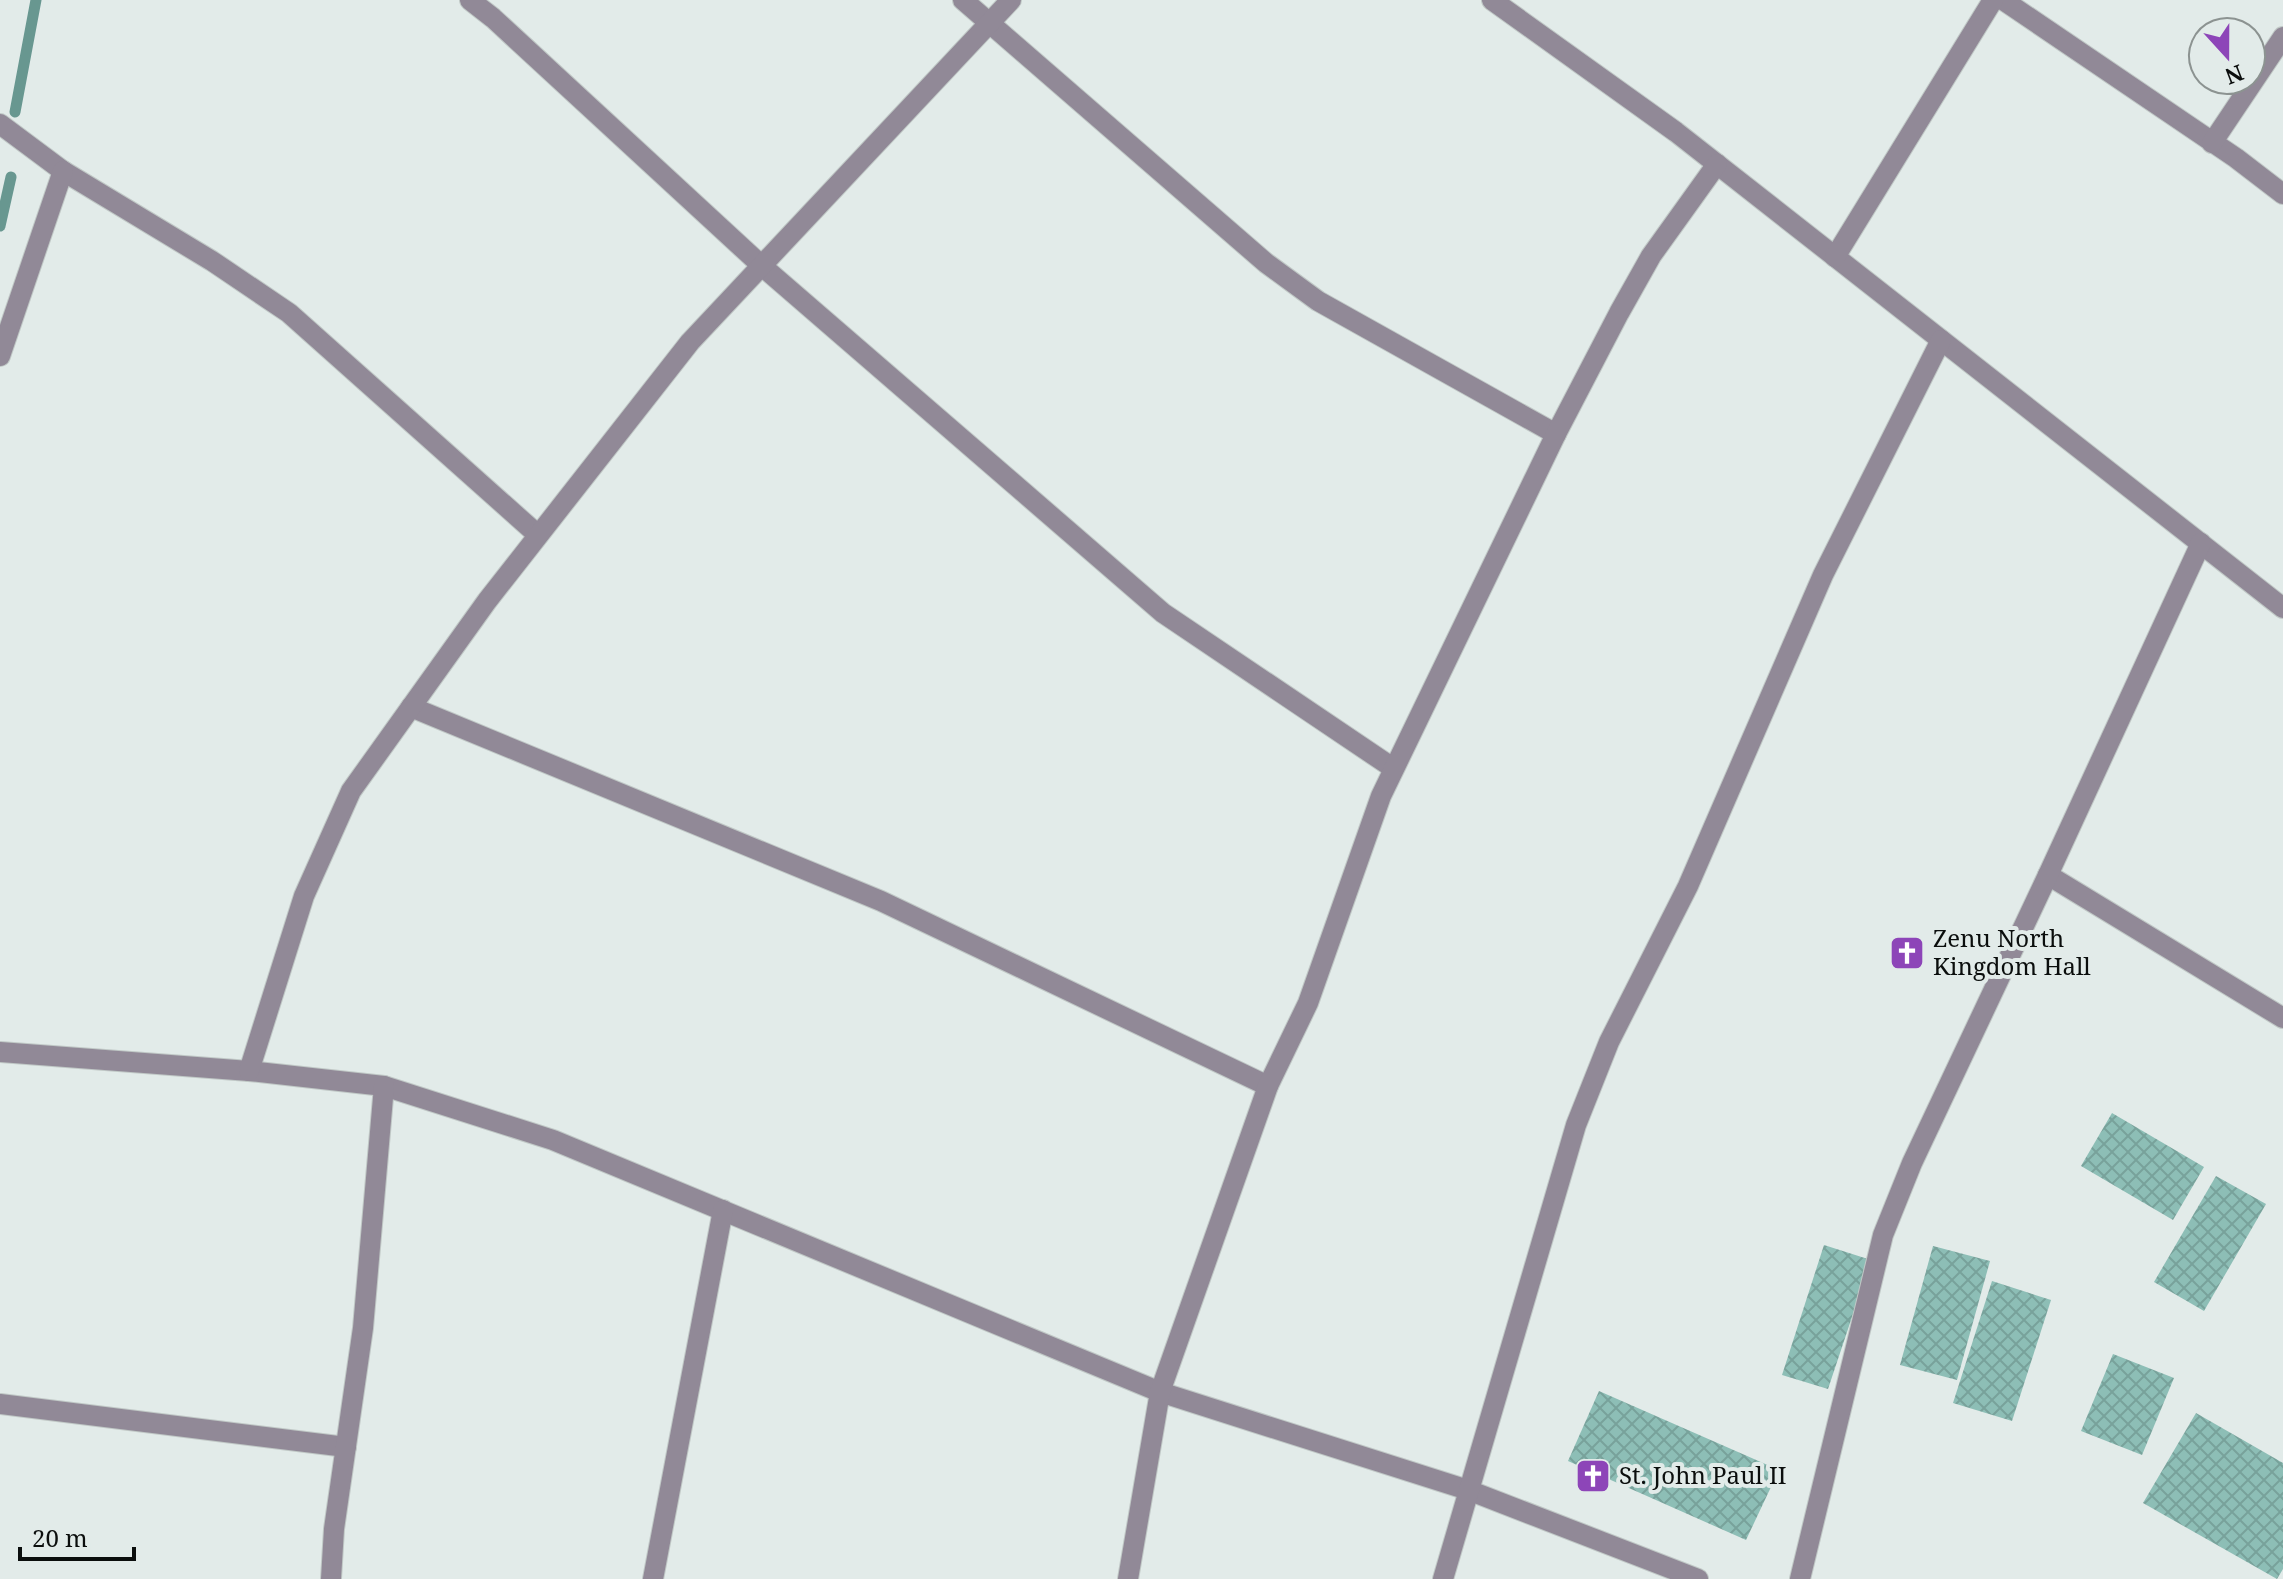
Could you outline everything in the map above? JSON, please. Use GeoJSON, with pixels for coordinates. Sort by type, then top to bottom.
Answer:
{"type":"FeatureCollection","features":[{"type":"Feature","properties":{"kind":"street"},"geometry":{"type":"LineString","coordinates":[[470,0],[762,266],[1163,613],[1393,768]]}},
{"type":"Feature","properties":{"kind":"street"},"geometry":{"type":"LineString","coordinates":[[963,0],[1266,263],[1318,301],[1556,434]]}},
{"type":"Feature","properties":{"kind":"street"},"geometry":{"type":"LineString","coordinates":[[249,1071],[304,896],[351,791],[487,601],[690,342],[1011,0]]}},
{"type":"Feature","properties":{"kind":"street"},"geometry":{"type":"LineString","coordinates":[[1492,0],[1717,164],[2283,608]]}},
{"type":"Feature","properties":{"kind":"street"},"geometry":{"type":"LineString","coordinates":[[1835,257],[1993,0]]}},
{"type":"Feature","properties":{"kind":"street"},"geometry":{"type":"LineString","coordinates":[[2003,0],[2236,158],[2283,194]]}},
{"type":"Feature","properties":{"kind":"street"},"geometry":{"type":"LineString","coordinates":[[2212,143],[2283,37]]}},
{"type":"Feature","properties":{"kind":"street"},"geometry":{"type":"LineString","coordinates":[[0,124],[63,171],[212,261],[289,313],[538,535]]}},
{"type":"Feature","properties":{"kind":"street"},"geometry":{"type":"LineString","coordinates":[[1128,1579],[1160,1392],[1268,1086],[1308,1003],[1381,796],[1556,434],[1619,313],[1651,256],[1717,164]]}},
{"type":"Feature","properties":{"kind":"street"},"geometry":{"type":"LineString","coordinates":[[0,356],[63,171]]}},
{"type":"Feature","properties":{"kind":"street"},"geometry":{"type":"LineString","coordinates":[[1443,1579],[1576,1125],[1609,1042],[1688,886],[1823,575],[1941,340]]}},
{"type":"Feature","properties":{"kind":"street"},"geometry":{"type":"LineString","coordinates":[[1800,1579],[1883,1235],[1912,1163],[2201,543]]}},
{"type":"Feature","properties":{"kind":"street"},"geometry":{"type":"LineString","coordinates":[[411,707],[881,901],[1268,1086]]}},
{"type":"Feature","properties":{"kind":"street"},"geometry":{"type":"LineString","coordinates":[[2048,875],[2283,1018]]}},
{"type":"Feature","properties":{"kind":"street"},"geometry":{"type":"LineString","coordinates":[[0,1052],[249,1071],[384,1086],[553,1140],[1160,1392],[1468,1490],[1698,1579]]}},
{"type":"Feature","properties":{"kind":"street"},"geometry":{"type":"LineString","coordinates":[[331,1579],[334,1529],[363,1328],[384,1086]]}},
{"type":"Feature","properties":{"kind":"street"},"geometry":{"type":"LineString","coordinates":[[653,1579],[723,1210]]}},
{"type":"Feature","properties":{"kind":"street"},"geometry":{"type":"LineString","coordinates":[[0,1404],[346,1447]]}},
{"type":"Feature","properties":{"kind":"building"},"geometry":{"type":"Polygon","coordinates":[[[2112,1113],[2204,1167],[2173,1220],[2081,1166],[2112,1113]]]}},
{"type":"Feature","properties":{"kind":"building"},"geometry":{"type":"Polygon","coordinates":[[[2216,1176],[2266,1204],[2204,1311],[2154,1282],[2216,1176]]]}},
{"type":"Feature","properties":{"kind":"building"},"geometry":{"type":"Polygon","coordinates":[[[1824,1245],[1871,1260],[1828,1389],[1782,1375],[1824,1245]]]}},
{"type":"Feature","properties":{"kind":"building"},"geometry":{"type":"Polygon","coordinates":[[[1933,1246],[1990,1261],[1957,1380],[1900,1365],[1933,1246]]]}},
{"type":"Feature","properties":{"kind":"building"},"geometry":{"type":"Polygon","coordinates":[[[1992,1281],[2051,1300],[2012,1421],[1953,1403],[1992,1281]]]}},
{"type":"Feature","properties":{"kind":"building"},"geometry":{"type":"Polygon","coordinates":[[[2113,1354],[2174,1378],[2142,1455],[2081,1431],[2113,1354]]]}},
{"type":"Feature","properties":{"kind":"building"},"geometry":{"type":"Polygon","coordinates":[[[1599,1391],[1779,1470],[1746,1540],[1568,1461],[1599,1391]]]}},
{"type":"Feature","properties":{"kind":"building"},"geometry":{"type":"Polygon","coordinates":[[[2196,1413],[2283,1463],[2283,1569],[2277,1579],[2143,1503],[2196,1413]]]}},
{"type":"Feature","properties":{"kind":"waterway"},"geometry":{"type":"LineString","coordinates":[[15,112],[36,0]]}},
{"type":"Feature","properties":{"kind":"waterway"},"geometry":{"type":"LineString","coordinates":[[0,226],[11,177]]}},
{"type":"Feature","properties":{"kind":"place","name":"Zenu North Kingdom Hall"},"geometry":{"type":"Point","coordinates":[1907,953]}},
{"type":"Feature","properties":{"kind":"place","name":"St. John Paul II"},"geometry":{"type":"Point","coordinates":[1593,1476]}}]}
